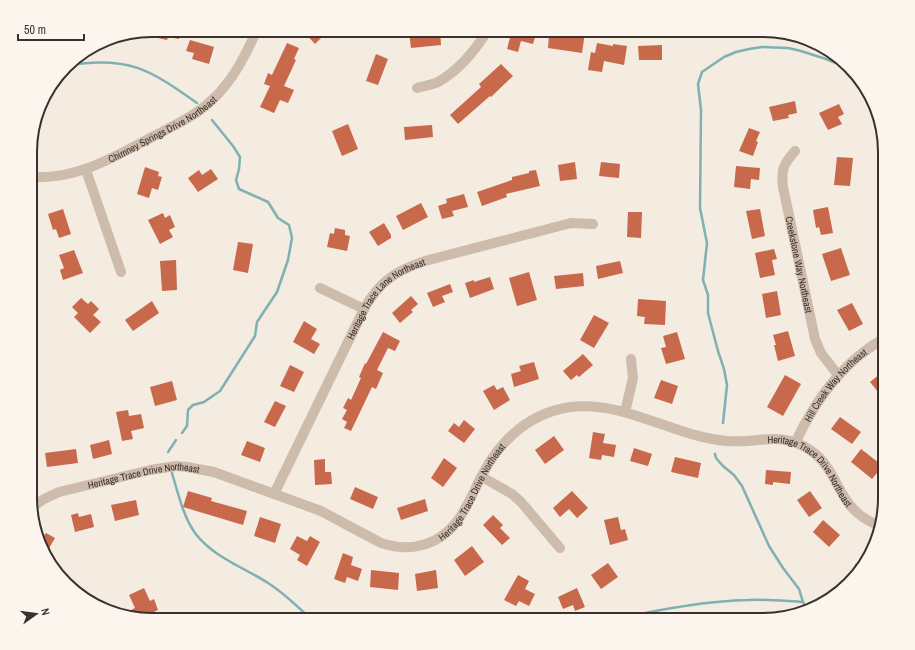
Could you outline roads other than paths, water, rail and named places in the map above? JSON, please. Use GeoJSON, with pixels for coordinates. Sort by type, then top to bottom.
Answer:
{"type":"FeatureCollection","features":[{"type":"Feature","properties":{"kind":"street","name":"Chimney Springs Drive Northeast"},"geometry":{"type":"LineString","coordinates":[[37,177],[54,177],[86,170],[109,160],[197,112],[211,101],[229,81],[244,60],[254,37]]}},
{"type":"Feature","properties":{"kind":"street"},"geometry":{"type":"LineString","coordinates":[[417,88],[438,82],[451,72],[471,53],[483,37]]}},
{"type":"Feature","properties":{"kind":"street","name":"Creekstone Way Northeast"},"geometry":{"type":"LineString","coordinates":[[795,151],[787,160],[782,173],[783,186],[815,339],[821,353],[838,375]]}},
{"type":"Feature","properties":{"kind":"street"},"geometry":{"type":"LineString","coordinates":[[86,170],[121,272]]}},
{"type":"Feature","properties":{"kind":"street","name":"Heritage Trace Lane Northeast"},"geometry":{"type":"LineString","coordinates":[[274,494],[364,309],[371,296],[389,277],[410,266],[571,224],[593,224]]}},
{"type":"Feature","properties":{"kind":"street"},"geometry":{"type":"LineString","coordinates":[[320,288],[364,309]]}},
{"type":"Feature","properties":{"kind":"street","name":"Hill Creek Way Northeast"},"geometry":{"type":"LineString","coordinates":[[796,441],[816,403],[838,375],[860,355],[878,343]]}},
{"type":"Feature","properties":{"kind":"street"},"geometry":{"type":"LineString","coordinates":[[625,412],[634,378],[631,359]]}},
{"type":"Feature","properties":{"kind":"street","name":"Heritage Trace Drive Northeast"},"geometry":{"type":"LineString","coordinates":[[37,504],[59,492],[150,470],[176,466],[214,472],[328,514],[382,543],[402,548],[409,548],[429,543],[442,537],[449,531],[462,514],[492,458],[503,443],[522,426],[540,416],[577,406],[603,408],[625,412],[692,435],[729,442],[776,439],[796,441],[812,451],[820,459],[852,509],[860,517],[875,524]]}},
{"type":"Feature","properties":{"kind":"street"},"geometry":{"type":"LineString","coordinates":[[482,477],[512,494],[521,502],[560,548]]}},
{"type":"Feature","properties":{"kind":"waterway"},"geometry":{"type":"LineString","coordinates":[[723,423],[727,385],[708,313],[708,295],[703,280],[707,243],[700,208],[701,110],[698,84],[702,72],[724,57],[749,49],[762,47],[788,48],[835,63]]}},
{"type":"Feature","properties":{"kind":"waterway"},"geometry":{"type":"LineString","coordinates":[[78,64],[107,62],[137,68],[165,81],[197,103]]}},
{"type":"Feature","properties":{"kind":"waterway"},"geometry":{"type":"LineString","coordinates":[[182,433],[187,426],[188,410],[193,405],[204,402],[220,391],[255,336],[257,322],[277,292],[288,260],[292,238],[289,225],[278,218],[268,202],[239,189],[236,180],[240,157],[212,120]]}},
{"type":"Feature","properties":{"kind":"waterway"},"geometry":{"type":"LineString","coordinates":[[168,452],[176,440]]}},
{"type":"Feature","properties":{"kind":"waterway"},"geometry":{"type":"LineString","coordinates":[[715,454],[716,458],[734,475],[742,486],[769,546],[799,589],[805,605]]}},
{"type":"Feature","properties":{"kind":"waterway"},"geometry":{"type":"LineString","coordinates":[[172,473],[187,519],[195,533],[202,541],[219,555],[274,587],[305,613]]}},
{"type":"Feature","properties":{"kind":"waterway"},"geometry":{"type":"LineString","coordinates":[[647,613],[714,602],[755,600],[803,602]]}}]}
